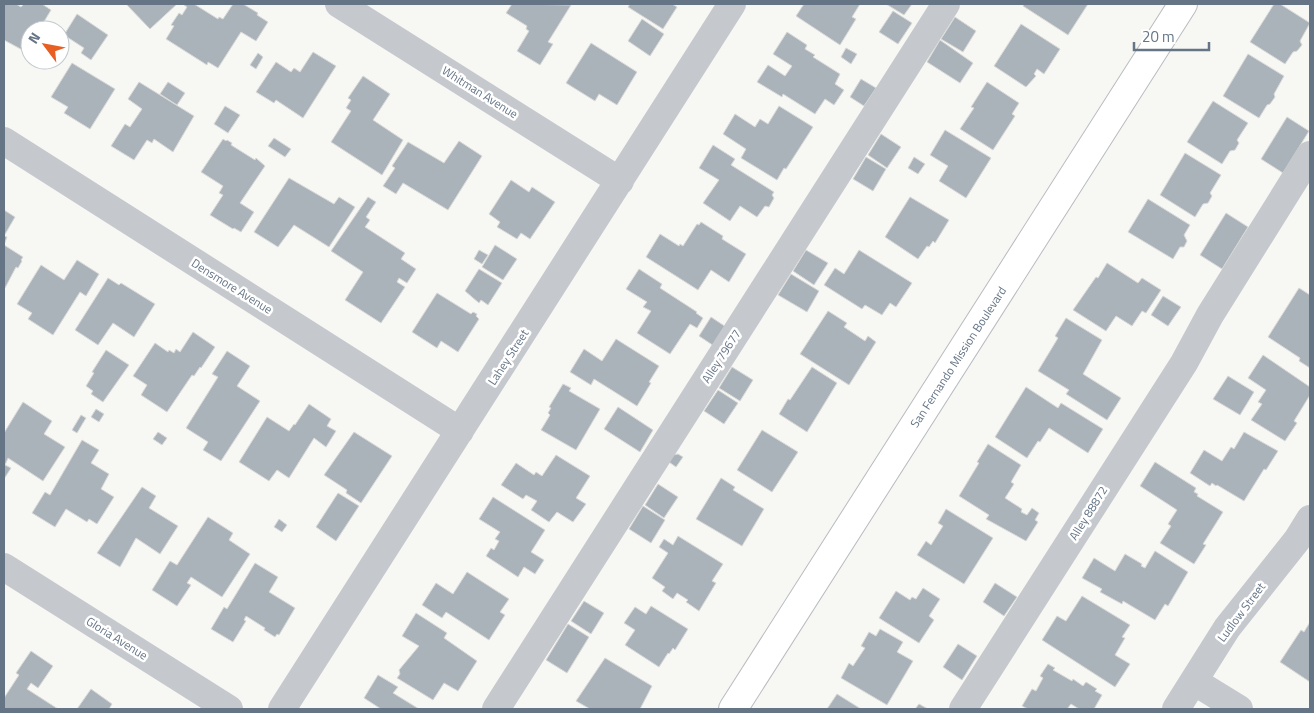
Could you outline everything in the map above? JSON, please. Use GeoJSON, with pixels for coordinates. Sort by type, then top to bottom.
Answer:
{"type":"FeatureCollection","features":[{"type":"Feature","properties":{"kind":"main road","name":"San Fernando Mission Boulevard"},"geometry":{"type":"LineString","coordinates":[[733,709],[1182,4]]}},
{"type":"Feature","properties":{"kind":"street","name":"Whitman Avenue"},"geometry":{"type":"LineString","coordinates":[[339,4],[620,181]]}},
{"type":"Feature","properties":{"kind":"street","name":"Lahey Street"},"geometry":{"type":"LineString","coordinates":[[282,709],[732,4]]}},
{"type":"Feature","properties":{"kind":"street","name":"Alley 79677"},"geometry":{"type":"LineString","coordinates":[[496,709],[946,4]]}},
{"type":"Feature","properties":{"kind":"street","name":"Densmore Avenue"},"geometry":{"type":"LineString","coordinates":[[4,141],[460,431]]}},
{"type":"Feature","properties":{"kind":"street","name":"Alley 88872"},"geometry":{"type":"LineString","coordinates":[[963,709],[1194,346],[1210,315],[1310,155]]}},
{"type":"Feature","properties":{"kind":"street","name":"Ludlow Street"},"geometry":{"type":"LineString","coordinates":[[1176,709],[1195,682],[1227,628],[1297,540],[1310,518]]}},
{"type":"Feature","properties":{"kind":"street","name":"Gloria Avenue"},"geometry":{"type":"LineString","coordinates":[[4,567],[229,709]]}},
{"type":"Feature","properties":{"kind":"street"},"geometry":{"type":"LineString","coordinates":[[1195,682],[1239,709]]}},
{"type":"Feature","properties":{"kind":"building"},"geometry":{"type":"Polygon","coordinates":[[[4,4],[16,4],[21,7],[24,4],[42,4],[51,10],[45,20],[20,20],[20,49],[4,40],[4,4]]]}},
{"type":"Feature","properties":{"kind":"building"},"geometry":{"type":"Polygon","coordinates":[[[126,4],[177,4],[150,29],[126,4]]]}},
{"type":"Feature","properties":{"kind":"building"},"geometry":{"type":"Polygon","coordinates":[[[185,4],[194,4],[218,19],[219,17],[223,19],[233,4],[243,4],[268,22],[256,41],[241,32],[218,68],[208,62],[207,65],[166,39],[174,26],[171,25],[179,13],[182,15],[187,7],[185,4]]]}},
{"type":"Feature","properties":{"kind":"building"},"geometry":{"type":"Polygon","coordinates":[[[512,4],[571,5],[548,42],[553,44],[540,65],[517,51],[529,31],[526,29],[527,26],[506,13],[512,4]]]}},
{"type":"Feature","properties":{"kind":"building"},"geometry":{"type":"Polygon","coordinates":[[[630,4],[672,4],[677,7],[663,29],[628,7],[630,4]]]}},
{"type":"Feature","properties":{"kind":"building"},"geometry":{"type":"Polygon","coordinates":[[[804,4],[860,4],[852,17],[856,19],[840,45],[796,16],[804,4]]]}},
{"type":"Feature","properties":{"kind":"building"},"geometry":{"type":"Polygon","coordinates":[[[886,4],[912,4],[904,15],[886,4]]]}},
{"type":"Feature","properties":{"kind":"building"},"geometry":{"type":"Polygon","coordinates":[[[1024,4],[1088,4],[1068,35],[1023,6],[1024,4]]]}},
{"type":"Feature","properties":{"kind":"building"},"geometry":{"type":"Polygon","coordinates":[[[1274,4],[1280,4],[1310,23],[1300,41],[1302,45],[1297,51],[1293,52],[1285,64],[1250,42],[1274,4]]]}},
{"type":"Feature","properties":{"kind":"building"},"geometry":{"type":"Polygon","coordinates":[[[893,11],[912,23],[898,44],[879,32],[893,11]]]}},
{"type":"Feature","properties":{"kind":"building"},"geometry":{"type":"Polygon","coordinates":[[[77,14],[108,35],[91,60],[81,53],[84,48],[70,39],[70,25],[77,14]]]}},
{"type":"Feature","properties":{"kind":"building"},"geometry":{"type":"Polygon","coordinates":[[[955,17],[976,31],[963,52],[941,39],[955,17]]]}},
{"type":"Feature","properties":{"kind":"building"},"geometry":{"type":"Polygon","coordinates":[[[642,19],[664,34],[650,56],[628,41],[642,19]]]}},
{"type":"Feature","properties":{"kind":"building"},"geometry":{"type":"Polygon","coordinates":[[[1021,24],[1060,49],[1044,74],[1037,69],[1034,74],[1036,76],[1026,87],[994,66],[1021,24]]]}},
{"type":"Feature","properties":{"kind":"building"},"geometry":{"type":"Polygon","coordinates":[[[787,32],[807,45],[805,49],[815,55],[813,57],[840,74],[835,84],[844,90],[834,105],[825,99],[815,114],[783,94],[782,97],[757,82],[768,65],[785,76],[792,66],[773,54],[787,32]]]}},
{"type":"Feature","properties":{"kind":"building"},"geometry":{"type":"Polygon","coordinates":[[[940,40],[973,63],[960,83],[927,62],[940,40]]]}},
{"type":"Feature","properties":{"kind":"building"},"geometry":{"type":"Polygon","coordinates":[[[591,43],[637,72],[617,105],[599,94],[595,101],[566,83],[591,43]]]}},
{"type":"Feature","properties":{"kind":"building"},"geometry":{"type":"Polygon","coordinates":[[[846,48],[857,54],[851,64],[841,57],[846,48]]]}},
{"type":"Feature","properties":{"kind":"building"},"geometry":{"type":"Polygon","coordinates":[[[313,52],[336,66],[303,118],[276,100],[274,103],[256,92],[276,62],[291,72],[294,68],[300,72],[313,52]]]}},
{"type":"Feature","properties":{"kind":"building"},"geometry":{"type":"Polygon","coordinates":[[[258,53],[263,57],[256,69],[250,65],[258,53]]]}},
{"type":"Feature","properties":{"kind":"building"},"geometry":{"type":"Polygon","coordinates":[[[1248,54],[1284,76],[1274,94],[1275,97],[1267,105],[1259,118],[1223,96],[1248,54]]]}},
{"type":"Feature","properties":{"kind":"building"},"geometry":{"type":"Polygon","coordinates":[[[72,63],[115,89],[90,129],[64,113],[68,107],[51,97],[68,70],[70,70],[72,63]]]}},
{"type":"Feature","properties":{"kind":"building"},"geometry":{"type":"Polygon","coordinates":[[[363,76],[390,94],[373,120],[403,140],[382,175],[331,142],[351,111],[346,108],[351,100],[348,98],[363,76]]]}},
{"type":"Feature","properties":{"kind":"building"},"geometry":{"type":"Polygon","coordinates":[[[861,79],[876,88],[864,106],[850,97],[861,79]]]}},
{"type":"Feature","properties":{"kind":"building"},"geometry":{"type":"Polygon","coordinates":[[[139,82],[194,116],[173,152],[154,139],[152,143],[147,140],[134,160],[111,146],[125,124],[130,127],[142,109],[128,99],[139,82]]]}},
{"type":"Feature","properties":{"kind":"building"},"geometry":{"type":"Polygon","coordinates":[[[168,82],[185,93],[177,105],[160,94],[168,82]]]}},
{"type":"Feature","properties":{"kind":"building"},"geometry":{"type":"Polygon","coordinates":[[[987,82],[1019,103],[1012,114],[1015,116],[993,150],[960,129],[974,108],[971,107],[987,82]]]}},
{"type":"Feature","properties":{"kind":"building"},"geometry":{"type":"Polygon","coordinates":[[[1213,101],[1248,123],[1237,140],[1239,143],[1235,150],[1230,151],[1222,164],[1187,142],[1213,101]]]}},
{"type":"Feature","properties":{"kind":"building"},"geometry":{"type":"Polygon","coordinates":[[[225,106],[240,115],[228,133],[214,124],[225,106]]]}},
{"type":"Feature","properties":{"kind":"building"},"geometry":{"type":"Polygon","coordinates":[[[779,106],[813,127],[777,180],[741,158],[746,149],[723,134],[735,114],[755,127],[760,119],[768,124],[779,106]]]}},
{"type":"Feature","properties":{"kind":"building"},"geometry":{"type":"Polygon","coordinates":[[[1287,117],[1309,131],[1283,173],[1261,159],[1287,117]]]}},
{"type":"Feature","properties":{"kind":"building"},"geometry":{"type":"Polygon","coordinates":[[[945,130],[991,158],[966,198],[939,181],[948,166],[930,155],[945,130]]]}},
{"type":"Feature","properties":{"kind":"building"},"geometry":{"type":"Polygon","coordinates":[[[881,134],[901,147],[887,168],[868,155],[881,134]]]}},
{"type":"Feature","properties":{"kind":"building"},"geometry":{"type":"Polygon","coordinates":[[[274,138],[291,149],[285,157],[268,146],[274,138]]]}},
{"type":"Feature","properties":{"kind":"building"},"geometry":{"type":"Polygon","coordinates":[[[223,139],[232,143],[231,145],[255,160],[256,158],[265,166],[240,203],[254,212],[241,232],[210,215],[223,195],[219,193],[223,186],[201,172],[223,139]]]}},
{"type":"Feature","properties":{"kind":"building"},"geometry":{"type":"Polygon","coordinates":[[[459,141],[482,156],[448,210],[403,183],[396,194],[383,186],[395,168],[392,166],[408,142],[444,163],[459,141]]]}},
{"type":"Feature","properties":{"kind":"building"},"geometry":{"type":"Polygon","coordinates":[[[713,145],[735,159],[731,165],[774,192],[772,195],[774,198],[769,207],[765,206],[757,217],[740,206],[730,221],[703,203],[719,180],[699,168],[713,145]]]}},
{"type":"Feature","properties":{"kind":"building"},"geometry":{"type":"Polygon","coordinates":[[[1185,153],[1221,175],[1210,193],[1212,196],[1208,203],[1203,204],[1195,217],[1160,195],[1185,153]]]}},
{"type":"Feature","properties":{"kind":"building"},"geometry":{"type":"Polygon","coordinates":[[[866,157],[886,169],[873,191],[853,179],[866,157]]]}},
{"type":"Feature","properties":{"kind":"building"},"geometry":{"type":"Polygon","coordinates":[[[914,157],[925,164],[918,174],[908,168],[914,157]]]}},
{"type":"Feature","properties":{"kind":"building"},"geometry":{"type":"Polygon","coordinates":[[[289,178],[334,204],[339,197],[355,207],[329,247],[294,225],[278,247],[254,232],[289,178]]]}},
{"type":"Feature","properties":{"kind":"building"},"geometry":{"type":"Polygon","coordinates":[[[511,180],[529,192],[532,187],[555,202],[530,239],[521,233],[517,239],[497,227],[500,222],[489,214],[511,180]]]}},
{"type":"Feature","properties":{"kind":"building"},"geometry":{"type":"Polygon","coordinates":[[[368,197],[376,202],[366,217],[370,220],[365,227],[405,253],[401,259],[416,269],[407,283],[399,278],[397,282],[405,287],[381,323],[345,300],[363,272],[331,251],[368,197]]]}},
{"type":"Feature","properties":{"kind":"building"},"geometry":{"type":"Polygon","coordinates":[[[910,197],[949,220],[935,243],[933,241],[929,247],[927,246],[918,259],[885,237],[910,197]]]}},
{"type":"Feature","properties":{"kind":"building"},"geometry":{"type":"Polygon","coordinates":[[[1148,199],[1190,225],[1184,235],[1187,241],[1184,247],[1180,247],[1173,259],[1128,232],[1148,199]]]}},
{"type":"Feature","properties":{"kind":"building"},"geometry":{"type":"Polygon","coordinates":[[[4,210],[15,217],[4,236],[4,210]]]}},
{"type":"Feature","properties":{"kind":"building"},"geometry":{"type":"Polygon","coordinates":[[[1226,213],[1248,227],[1222,269],[1200,255],[1226,213]]]}},
{"type":"Feature","properties":{"kind":"building"},"geometry":{"type":"Polygon","coordinates":[[[701,222],[723,236],[722,239],[746,254],[729,282],[711,270],[698,290],[646,257],[660,234],[679,246],[680,244],[683,246],[697,224],[699,225],[701,222]]]}},
{"type":"Feature","properties":{"kind":"building"},"geometry":{"type":"Polygon","coordinates":[[[4,245],[23,257],[5,288],[4,287],[4,245]]]}},
{"type":"Feature","properties":{"kind":"building"},"geometry":{"type":"Polygon","coordinates":[[[495,245],[517,259],[503,280],[482,267],[495,245]]]}},
{"type":"Feature","properties":{"kind":"building"},"geometry":{"type":"Polygon","coordinates":[[[479,250],[488,255],[482,264],[474,259],[479,250]]]}},
{"type":"Feature","properties":{"kind":"building"},"geometry":{"type":"Polygon","coordinates":[[[806,250],[828,263],[814,285],[793,271],[806,250]]]}},
{"type":"Feature","properties":{"kind":"building"},"geometry":{"type":"Polygon","coordinates":[[[859,250],[912,283],[896,307],[890,303],[882,315],[865,305],[862,309],[824,285],[835,268],[844,274],[859,250]]]}},
{"type":"Feature","properties":{"kind":"building"},"geometry":{"type":"Polygon","coordinates":[[[77,260],[99,274],[86,296],[80,292],[53,335],[28,319],[32,313],[17,304],[41,265],[64,280],[77,260]]]}},
{"type":"Feature","properties":{"kind":"building"},"geometry":{"type":"Polygon","coordinates":[[[1107,263],[1138,283],[1142,278],[1161,290],[1146,313],[1142,311],[1132,326],[1116,316],[1106,331],[1073,310],[1107,263]]]}},
{"type":"Feature","properties":{"kind":"building"},"geometry":{"type":"Polygon","coordinates":[[[479,269],[502,283],[488,305],[481,300],[479,303],[465,291],[479,269]]]}},
{"type":"Feature","properties":{"kind":"building"},"geometry":{"type":"Polygon","coordinates":[[[639,269],[662,284],[660,288],[703,318],[697,328],[690,324],[670,354],[637,333],[651,311],[643,307],[647,302],[626,289],[639,269]]]}},
{"type":"Feature","properties":{"kind":"building"},"geometry":{"type":"Polygon","coordinates":[[[791,274],[819,291],[807,312],[778,295],[791,274]]]}},
{"type":"Feature","properties":{"kind":"building"},"geometry":{"type":"Polygon","coordinates":[[[108,278],[119,285],[121,283],[155,304],[134,337],[113,323],[98,345],[75,330],[108,278]]]}},
{"type":"Feature","properties":{"kind":"building"},"geometry":{"type":"Polygon","coordinates":[[[1299,288],[1310,295],[1310,368],[1299,361],[1300,358],[1268,337],[1299,288]]]}},
{"type":"Feature","properties":{"kind":"building"},"geometry":{"type":"Polygon","coordinates":[[[437,293],[471,314],[473,312],[477,314],[476,316],[479,319],[458,352],[441,341],[437,348],[412,332],[437,293]]]}},
{"type":"Feature","properties":{"kind":"building"},"geometry":{"type":"Polygon","coordinates":[[[1163,296],[1181,307],[1168,326],[1151,315],[1163,296]]]}},
{"type":"Feature","properties":{"kind":"building"},"geometry":{"type":"Polygon","coordinates":[[[828,311],[847,323],[844,327],[865,341],[868,336],[876,342],[849,385],[800,354],[828,311]]]}},
{"type":"Feature","properties":{"kind":"building"},"geometry":{"type":"Polygon","coordinates":[[[711,317],[726,327],[714,346],[699,336],[711,317]]]}},
{"type":"Feature","properties":{"kind":"building"},"geometry":{"type":"Polygon","coordinates":[[[1066,318],[1102,340],[1083,374],[1121,398],[1107,420],[1066,394],[1069,390],[1038,371],[1058,338],[1055,336],[1066,318]]]}},
{"type":"Feature","properties":{"kind":"building"},"geometry":{"type":"Polygon","coordinates":[[[193,332],[215,347],[201,368],[194,376],[192,375],[167,412],[141,395],[147,385],[133,376],[155,343],[168,352],[169,350],[174,353],[176,349],[180,352],[193,332]]]}},
{"type":"Feature","properties":{"kind":"building"},"geometry":{"type":"Polygon","coordinates":[[[616,339],[659,366],[637,406],[594,379],[591,385],[570,372],[584,349],[602,361],[616,339]]]}},
{"type":"Feature","properties":{"kind":"building"},"geometry":{"type":"Polygon","coordinates":[[[106,350],[129,365],[103,402],[91,394],[93,391],[86,386],[94,373],[92,372],[106,350]]]}},
{"type":"Feature","properties":{"kind":"building"},"geometry":{"type":"Polygon","coordinates":[[[227,351],[250,366],[237,386],[260,401],[221,461],[203,450],[208,442],[186,428],[218,377],[212,374],[227,351]]]}},
{"type":"Feature","properties":{"kind":"building"},"geometry":{"type":"Polygon","coordinates":[[[1263,355],[1310,387],[1310,395],[1294,421],[1297,423],[1285,441],[1251,420],[1262,404],[1258,402],[1266,390],[1248,378],[1263,355]]]}},
{"type":"Feature","properties":{"kind":"building"},"geometry":{"type":"Polygon","coordinates":[[[732,367],[753,380],[740,401],[719,388],[732,367]]]}},
{"type":"Feature","properties":{"kind":"building"},"geometry":{"type":"Polygon","coordinates":[[[812,367],[837,383],[807,432],[779,414],[812,367]]]}},
{"type":"Feature","properties":{"kind":"building"},"geometry":{"type":"Polygon","coordinates":[[[1228,376],[1254,392],[1240,415],[1213,399],[1228,376]]]}},
{"type":"Feature","properties":{"kind":"building"},"geometry":{"type":"Polygon","coordinates":[[[563,384],[571,388],[569,391],[600,409],[576,450],[541,430],[550,415],[548,413],[551,408],[549,407],[563,384]]]}},
{"type":"Feature","properties":{"kind":"building"},"geometry":{"type":"Polygon","coordinates":[[[1026,387],[1058,408],[1061,403],[1103,429],[1088,453],[1049,428],[1027,458],[995,437],[1026,387]]]}},
{"type":"Feature","properties":{"kind":"building"},"geometry":{"type":"Polygon","coordinates":[[[718,390],[738,403],[724,424],[704,411],[718,390]]]}},
{"type":"Feature","properties":{"kind":"building"},"geometry":{"type":"Polygon","coordinates":[[[23,402],[52,421],[44,434],[65,447],[43,481],[8,458],[5,465],[11,468],[4,479],[4,433],[23,402]]]}},
{"type":"Feature","properties":{"kind":"building"},"geometry":{"type":"Polygon","coordinates":[[[309,404],[331,419],[327,426],[336,431],[326,447],[314,438],[289,478],[277,470],[269,481],[239,462],[267,417],[289,431],[309,404]]]}},
{"type":"Feature","properties":{"kind":"building"},"geometry":{"type":"Polygon","coordinates":[[[618,407],[653,430],[640,452],[604,429],[618,407]]]}},
{"type":"Feature","properties":{"kind":"building"},"geometry":{"type":"Polygon","coordinates":[[[96,409],[104,414],[99,422],[91,417],[96,409]]]}},
{"type":"Feature","properties":{"kind":"building"},"geometry":{"type":"Polygon","coordinates":[[[81,415],[86,418],[77,433],[72,430],[81,415]]]}},
{"type":"Feature","properties":{"kind":"building"},"geometry":{"type":"Polygon","coordinates":[[[762,430],[798,452],[772,492],[737,470],[762,430]]]}},
{"type":"Feature","properties":{"kind":"building"},"geometry":{"type":"Polygon","coordinates":[[[158,432],[167,438],[162,445],[153,439],[158,432]]]}},
{"type":"Feature","properties":{"kind":"building"},"geometry":{"type":"Polygon","coordinates":[[[354,432],[392,456],[361,503],[346,493],[347,490],[324,475],[354,432]]]}},
{"type":"Feature","properties":{"kind":"building"},"geometry":{"type":"Polygon","coordinates":[[[1244,432],[1278,451],[1244,501],[1217,485],[1212,483],[1210,486],[1190,473],[1204,450],[1222,461],[1231,447],[1234,449],[1244,432]]]}},
{"type":"Feature","properties":{"kind":"building"},"geometry":{"type":"Polygon","coordinates":[[[82,440],[99,450],[91,463],[109,474],[101,489],[114,497],[97,524],[89,519],[87,522],[66,509],[55,527],[32,513],[45,492],[50,495],[82,440]]]}},
{"type":"Feature","properties":{"kind":"building"},"geometry":{"type":"Polygon","coordinates":[[[988,444],[1021,465],[1011,482],[1014,484],[1005,498],[1022,509],[1021,512],[1027,515],[1032,508],[1039,513],[1035,520],[1038,522],[1026,541],[986,519],[989,515],[959,496],[988,444]]]}},
{"type":"Feature","properties":{"kind":"building"},"geometry":{"type":"Polygon","coordinates":[[[678,454],[683,457],[676,467],[666,460],[669,456],[678,454]]]}},
{"type":"Feature","properties":{"kind":"building"},"geometry":{"type":"Polygon","coordinates":[[[556,455],[590,476],[576,498],[586,504],[573,522],[557,512],[549,522],[531,510],[537,501],[526,495],[523,499],[501,485],[516,463],[534,475],[536,472],[542,476],[556,455]]]}},
{"type":"Feature","properties":{"kind":"building"},"geometry":{"type":"Polygon","coordinates":[[[1155,462],[1196,488],[1194,492],[1198,494],[1197,496],[1223,512],[1203,544],[1206,545],[1194,564],[1160,543],[1171,526],[1168,524],[1177,510],[1140,486],[1155,462]]]}},
{"type":"Feature","properties":{"kind":"building"},"geometry":{"type":"Polygon","coordinates":[[[721,478],[735,487],[733,490],[764,509],[742,546],[696,519],[721,478]]]}},
{"type":"Feature","properties":{"kind":"building"},"geometry":{"type":"Polygon","coordinates":[[[658,484],[678,497],[664,518],[645,505],[658,484]]]}},
{"type":"Feature","properties":{"kind":"building"},"geometry":{"type":"Polygon","coordinates":[[[142,487],[156,496],[149,508],[178,526],[160,554],[136,538],[120,567],[97,553],[142,487]]]}},
{"type":"Feature","properties":{"kind":"building"},"geometry":{"type":"Polygon","coordinates":[[[338,493],[359,506],[336,541],[316,527],[338,493]]]}},
{"type":"Feature","properties":{"kind":"building"},"geometry":{"type":"Polygon","coordinates":[[[493,497],[545,530],[531,552],[544,560],[535,574],[524,567],[518,577],[486,556],[491,548],[494,550],[499,541],[495,539],[500,532],[479,519],[493,497]]]}},
{"type":"Feature","properties":{"kind":"building"},"geometry":{"type":"Polygon","coordinates":[[[643,506],[665,520],[651,543],[629,529],[643,506]]]}},
{"type":"Feature","properties":{"kind":"building"},"geometry":{"type":"Polygon","coordinates":[[[946,509],[993,538],[964,584],[917,555],[926,541],[931,545],[943,526],[938,523],[946,509]]]}},
{"type":"Feature","properties":{"kind":"building"},"geometry":{"type":"Polygon","coordinates":[[[208,517],[233,533],[229,540],[250,554],[222,597],[191,577],[187,583],[191,585],[177,606],[152,590],[170,561],[177,565],[208,517]]]}},
{"type":"Feature","properties":{"kind":"building"},"geometry":{"type":"Polygon","coordinates":[[[279,519],[287,525],[282,532],[274,527],[279,519]]]}},
{"type":"Feature","properties":{"kind":"building"},"geometry":{"type":"Polygon","coordinates":[[[678,536],[723,564],[712,581],[716,583],[699,611],[686,602],[688,600],[677,593],[673,599],[662,591],[665,587],[652,578],[668,553],[659,547],[664,539],[673,545],[678,536]]]}},
{"type":"Feature","properties":{"kind":"building"},"geometry":{"type":"Polygon","coordinates":[[[1155,551],[1188,572],[1168,606],[1165,604],[1155,620],[1123,601],[1122,604],[1100,592],[1102,589],[1082,578],[1094,558],[1115,571],[1125,554],[1142,564],[1141,566],[1145,568],[1155,551]]]}},
{"type":"Feature","properties":{"kind":"building"},"geometry":{"type":"Polygon","coordinates":[[[255,563],[278,577],[269,592],[295,608],[279,635],[277,634],[275,637],[246,616],[244,620],[246,621],[233,642],[211,629],[224,607],[227,609],[255,563]]]}},
{"type":"Feature","properties":{"kind":"building"},"geometry":{"type":"Polygon","coordinates":[[[467,572],[509,599],[500,612],[505,615],[489,640],[446,612],[442,618],[422,605],[436,583],[453,594],[467,572]]]}},
{"type":"Feature","properties":{"kind":"building"},"geometry":{"type":"Polygon","coordinates":[[[995,583],[1017,597],[1004,616],[983,602],[995,583]]]}},
{"type":"Feature","properties":{"kind":"building"},"geometry":{"type":"Polygon","coordinates":[[[923,588],[940,599],[929,616],[934,620],[919,643],[879,618],[896,591],[910,600],[912,597],[916,599],[923,588]]]}},
{"type":"Feature","properties":{"kind":"building"},"geometry":{"type":"Polygon","coordinates":[[[1082,596],[1130,625],[1122,637],[1125,638],[1115,655],[1130,664],[1115,687],[1042,640],[1057,616],[1066,621],[1082,596]]]}},
{"type":"Feature","properties":{"kind":"building"},"geometry":{"type":"Polygon","coordinates":[[[584,601],[604,613],[591,634],[571,621],[584,601]]]}},
{"type":"Feature","properties":{"kind":"building"},"geometry":{"type":"Polygon","coordinates":[[[651,606],[688,629],[675,650],[673,648],[668,653],[659,667],[625,645],[635,630],[624,623],[635,607],[646,614],[651,606]]]}},
{"type":"Feature","properties":{"kind":"building"},"geometry":{"type":"Polygon","coordinates":[[[416,613],[447,633],[444,638],[477,661],[458,691],[444,683],[433,700],[397,678],[400,674],[399,670],[419,646],[402,636],[416,613]]]}},
{"type":"Feature","properties":{"kind":"building"},"geometry":{"type":"Polygon","coordinates":[[[1310,622],[1310,682],[1280,662],[1301,630],[1304,632],[1310,622]]]}},
{"type":"Feature","properties":{"kind":"building"},"geometry":{"type":"Polygon","coordinates":[[[568,624],[589,637],[567,673],[546,660],[568,624]]]}},
{"type":"Feature","properties":{"kind":"building"},"geometry":{"type":"Polygon","coordinates":[[[880,629],[903,642],[897,652],[913,661],[887,705],[841,678],[849,663],[853,666],[865,648],[861,646],[869,632],[876,636],[880,629]]]}},
{"type":"Feature","properties":{"kind":"building"},"geometry":{"type":"Polygon","coordinates":[[[958,644],[977,656],[962,680],[943,667],[958,644]]]}},
{"type":"Feature","properties":{"kind":"building"},"geometry":{"type":"Polygon","coordinates":[[[31,651],[53,666],[38,688],[31,683],[27,689],[58,709],[4,709],[4,698],[19,675],[16,673],[31,651]]]}},
{"type":"Feature","properties":{"kind":"building"},"geometry":{"type":"Polygon","coordinates":[[[605,658],[652,686],[640,709],[590,709],[576,701],[605,658]]]}},
{"type":"Feature","properties":{"kind":"building"},"geometry":{"type":"Polygon","coordinates":[[[1048,664],[1055,668],[1053,670],[1072,681],[1073,679],[1083,686],[1086,682],[1097,689],[1095,691],[1102,695],[1094,709],[1079,709],[1071,704],[1067,709],[1028,709],[1022,706],[1032,689],[1036,691],[1043,678],[1040,676],[1048,664]]]}},
{"type":"Feature","properties":{"kind":"building"},"geometry":{"type":"Polygon","coordinates":[[[378,675],[398,687],[393,693],[419,709],[381,709],[364,698],[378,675]]]}},
{"type":"Feature","properties":{"kind":"building"},"geometry":{"type":"Polygon","coordinates":[[[91,689],[112,704],[109,709],[77,709],[91,689]]]}},
{"type":"Feature","properties":{"kind":"building"},"geometry":{"type":"Polygon","coordinates":[[[837,694],[861,709],[827,709],[837,694]]]}},
{"type":"Feature","properties":{"kind":"building"},"geometry":{"type":"Polygon","coordinates":[[[919,704],[928,709],[915,709],[919,704]]]}}]}
